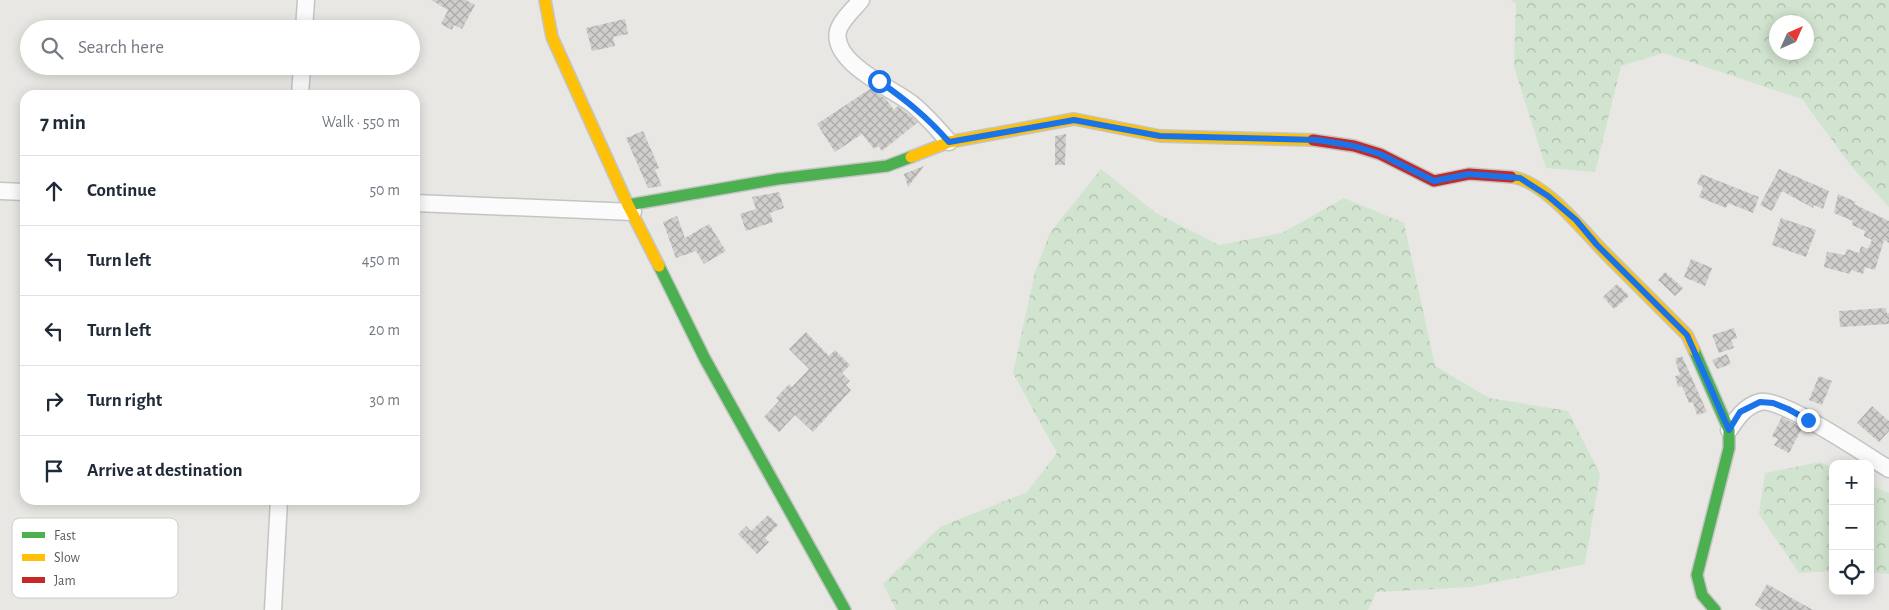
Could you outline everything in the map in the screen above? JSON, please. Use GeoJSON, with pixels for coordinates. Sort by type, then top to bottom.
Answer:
{"type":"FeatureCollection","features":[{"type":"Feature","properties":{"kind":"street"},"geometry":{"type":"LineString","coordinates":[[305,20],[306,0]]}},
{"type":"Feature","properties":{"kind":"street"},"geometry":{"type":"LineString","coordinates":[[545,0],[552,36],[630,209],[705,359],[846,610]]}},
{"type":"Feature","properties":{"kind":"street"},"geometry":{"type":"LineString","coordinates":[[861,0],[845,19],[838,31],[840,48],[856,68],[911,103],[930,120],[949,142]]}},
{"type":"Feature","properties":{"kind":"street"},"geometry":{"type":"LineString","coordinates":[[300,90],[301,75]]}},
{"type":"Feature","properties":{"kind":"street"},"geometry":{"type":"LineString","coordinates":[[420,203],[630,209],[778,179],[887,166],[949,142],[1074,120],[1160,136],[1327,142],[1354,146],[1380,154],[1434,181],[1469,174],[1520,178],[1548,196],[1576,220],[1604,252],[1687,335],[1729,430]]}},
{"type":"Feature","properties":{"kind":"street"},"geometry":{"type":"LineString","coordinates":[[0,192],[20,192]]}},
{"type":"Feature","properties":{"kind":"street"},"geometry":{"type":"LineString","coordinates":[[1715,610],[1704,600],[1700,592],[1698,575],[1726,464],[1729,430],[1740,412],[1760,402],[1773,403],[1808,420],[1889,469]]}},
{"type":"Feature","properties":{"kind":"street"},"geometry":{"type":"LineString","coordinates":[[273,610],[279,505]]}},
{"type":"Feature","properties":{"kind":"green space"},"geometry":{"type":"Polygon","coordinates":[[[1510,0],[1889,0],[1889,207],[1852,167],[1802,99],[1664,53],[1621,66],[1595,172],[1546,168],[1514,67],[1516,4],[1510,0]]]}},
{"type":"Feature","properties":{"kind":"green space"},"geometry":{"type":"Polygon","coordinates":[[[1101,169],[1156,213],[1219,245],[1282,233],[1344,198],[1404,223],[1435,366],[1489,398],[1568,411],[1600,474],[1585,564],[1472,587],[1376,592],[1368,610],[896,610],[883,584],[940,527],[1027,492],[1057,453],[1013,373],[1035,272],[1050,233],[1101,169]]]}},
{"type":"Feature","properties":{"kind":"green space"},"geometry":{"type":"Polygon","coordinates":[[[1820,462],[1829,466],[1829,571],[1799,573],[1759,514],[1765,473],[1820,462]]]}},
{"type":"Feature","properties":{"kind":"green space"},"geometry":{"type":"Polygon","coordinates":[[[1874,487],[1889,493],[1889,574],[1874,572],[1874,487]]]}},
{"type":"Feature","properties":{"kind":"building"},"geometry":{"type":"Polygon","coordinates":[[[431,0],[466,0],[475,5],[462,29],[454,25],[452,30],[441,24],[448,10],[431,0]]]}},
{"type":"Feature","properties":{"kind":"building"},"geometry":{"type":"Polygon","coordinates":[[[625,19],[628,34],[613,37],[615,46],[592,51],[586,28],[625,19]]]}},
{"type":"Feature","properties":{"kind":"building"},"geometry":{"type":"Polygon","coordinates":[[[870,89],[886,99],[894,110],[898,106],[918,122],[882,151],[878,146],[874,149],[862,134],[835,152],[817,124],[870,89]]]}},
{"type":"Feature","properties":{"kind":"building"},"geometry":{"type":"Polygon","coordinates":[[[643,131],[659,168],[655,170],[662,186],[648,188],[626,138],[643,131]]]}},
{"type":"Feature","properties":{"kind":"building"},"geometry":{"type":"Polygon","coordinates":[[[1066,134],[1065,165],[1055,165],[1055,136],[1066,134]]]}},
{"type":"Feature","properties":{"kind":"building"},"geometry":{"type":"Polygon","coordinates":[[[924,166],[908,187],[904,174],[924,166]]]}},
{"type":"Feature","properties":{"kind":"building"},"geometry":{"type":"Polygon","coordinates":[[[1779,169],[1829,191],[1823,209],[1814,205],[1813,208],[1782,191],[1772,211],[1760,205],[1779,169]]]}},
{"type":"Feature","properties":{"kind":"building"},"geometry":{"type":"Polygon","coordinates":[[[1701,174],[1759,197],[1753,213],[1728,203],[1726,208],[1699,197],[1703,187],[1697,184],[1701,174]]]}},
{"type":"Feature","properties":{"kind":"building"},"geometry":{"type":"Polygon","coordinates":[[[779,192],[784,208],[770,213],[773,222],[746,231],[740,214],[756,209],[752,197],[779,192]]]}},
{"type":"Feature","properties":{"kind":"building"},"geometry":{"type":"Polygon","coordinates":[[[1838,194],[1889,221],[1889,243],[1884,240],[1875,270],[1865,267],[1863,274],[1851,270],[1850,274],[1824,267],[1827,252],[1845,255],[1847,249],[1859,253],[1861,246],[1868,249],[1872,240],[1864,236],[1865,231],[1852,225],[1853,221],[1834,213],[1838,194]]]}},
{"type":"Feature","properties":{"kind":"building"},"geometry":{"type":"Polygon","coordinates":[[[677,216],[685,238],[709,224],[726,251],[704,264],[696,251],[676,258],[663,222],[677,216]]]}},
{"type":"Feature","properties":{"kind":"building"},"geometry":{"type":"Polygon","coordinates":[[[1781,218],[1816,230],[1806,257],[1772,245],[1781,218]]]}},
{"type":"Feature","properties":{"kind":"building"},"geometry":{"type":"Polygon","coordinates":[[[1691,259],[1712,268],[1705,286],[1684,277],[1691,259]]]}},
{"type":"Feature","properties":{"kind":"building"},"geometry":{"type":"Polygon","coordinates":[[[1665,272],[1683,288],[1675,296],[1658,280],[1665,272]]]}},
{"type":"Feature","properties":{"kind":"building"},"geometry":{"type":"Polygon","coordinates":[[[1617,284],[1629,296],[1614,309],[1603,297],[1617,284]]]}},
{"type":"Feature","properties":{"kind":"building"},"geometry":{"type":"Polygon","coordinates":[[[1886,308],[1887,314],[1889,313],[1889,324],[1840,327],[1839,311],[1886,308]]]}},
{"type":"Feature","properties":{"kind":"building"},"geometry":{"type":"Polygon","coordinates":[[[1734,328],[1737,338],[1731,340],[1734,348],[1719,353],[1712,335],[1734,328]]]}},
{"type":"Feature","properties":{"kind":"building"},"geometry":{"type":"Polygon","coordinates":[[[806,332],[829,356],[835,350],[850,365],[842,373],[850,381],[846,385],[851,390],[813,432],[795,415],[779,432],[764,417],[779,401],[776,398],[789,384],[792,387],[809,369],[789,349],[806,332]]]}},
{"type":"Feature","properties":{"kind":"building"},"geometry":{"type":"Polygon","coordinates":[[[1727,354],[1731,364],[1717,369],[1712,360],[1727,354]]]}},
{"type":"Feature","properties":{"kind":"building"},"geometry":{"type":"Polygon","coordinates":[[[1682,356],[1707,412],[1697,415],[1693,402],[1689,403],[1682,386],[1678,387],[1675,376],[1680,375],[1675,359],[1682,356]]]}},
{"type":"Feature","properties":{"kind":"building"},"geometry":{"type":"Polygon","coordinates":[[[1819,376],[1832,381],[1822,405],[1809,400],[1819,376]]]}},
{"type":"Feature","properties":{"kind":"building"},"geometry":{"type":"Polygon","coordinates":[[[1872,406],[1889,421],[1889,431],[1879,442],[1857,423],[1872,406]]]}},
{"type":"Feature","properties":{"kind":"building"},"geometry":{"type":"Polygon","coordinates":[[[1782,417],[1802,428],[1789,453],[1774,445],[1778,439],[1772,436],[1782,417]]]}},
{"type":"Feature","properties":{"kind":"building"},"geometry":{"type":"Polygon","coordinates":[[[768,515],[778,525],[765,538],[769,542],[757,554],[738,534],[746,526],[751,531],[768,515]]]}},
{"type":"Feature","properties":{"kind":"building"},"geometry":{"type":"Polygon","coordinates":[[[1767,584],[1813,610],[1763,610],[1755,605],[1767,584]]]}},
{"type":"Feature","properties":{"kind":"traffic: fast"},"geometry":{"type":"LineString","coordinates":[[628,205],[778,179],[887,166],[911,157]]}},
{"type":"Feature","properties":{"kind":"traffic: fast"},"geometry":{"type":"LineString","coordinates":[[659,266],[705,359],[845,610]]}},
{"type":"Feature","properties":{"kind":"traffic: fast"},"geometry":{"type":"LineString","coordinates":[[1694,350],[1729,430],[1729,448],[1697,575],[1702,595],[1715,610]]}},
{"type":"Feature","properties":{"kind":"traffic: slow"},"geometry":{"type":"LineString","coordinates":[[545,0],[552,37],[628,205],[659,266]]}},
{"type":"Feature","properties":{"kind":"traffic: slow"},"geometry":{"type":"LineString","coordinates":[[911,157],[949,142],[1074,119],[1160,136],[1313,140]]}},
{"type":"Feature","properties":{"kind":"traffic: slow"},"geometry":{"type":"LineString","coordinates":[[1511,177],[1524,180],[1537,187],[1562,208],[1687,335],[1694,350]]}},
{"type":"Feature","properties":{"kind":"traffic: jam"},"geometry":{"type":"LineString","coordinates":[[1313,140],[1354,146],[1380,154],[1434,181],[1469,174],[1511,177]]}},
{"type":"Feature","properties":{"kind":"route"},"geometry":{"type":"LineString","coordinates":[[879,81],[911,103],[930,120],[949,142],[1074,120],[1160,136],[1318,140],[1354,146],[1380,154],[1434,181],[1469,174],[1520,178],[1548,196],[1576,220],[1597,245],[1687,335],[1729,430],[1740,412],[1760,402],[1773,403],[1808,420]]}}]}
